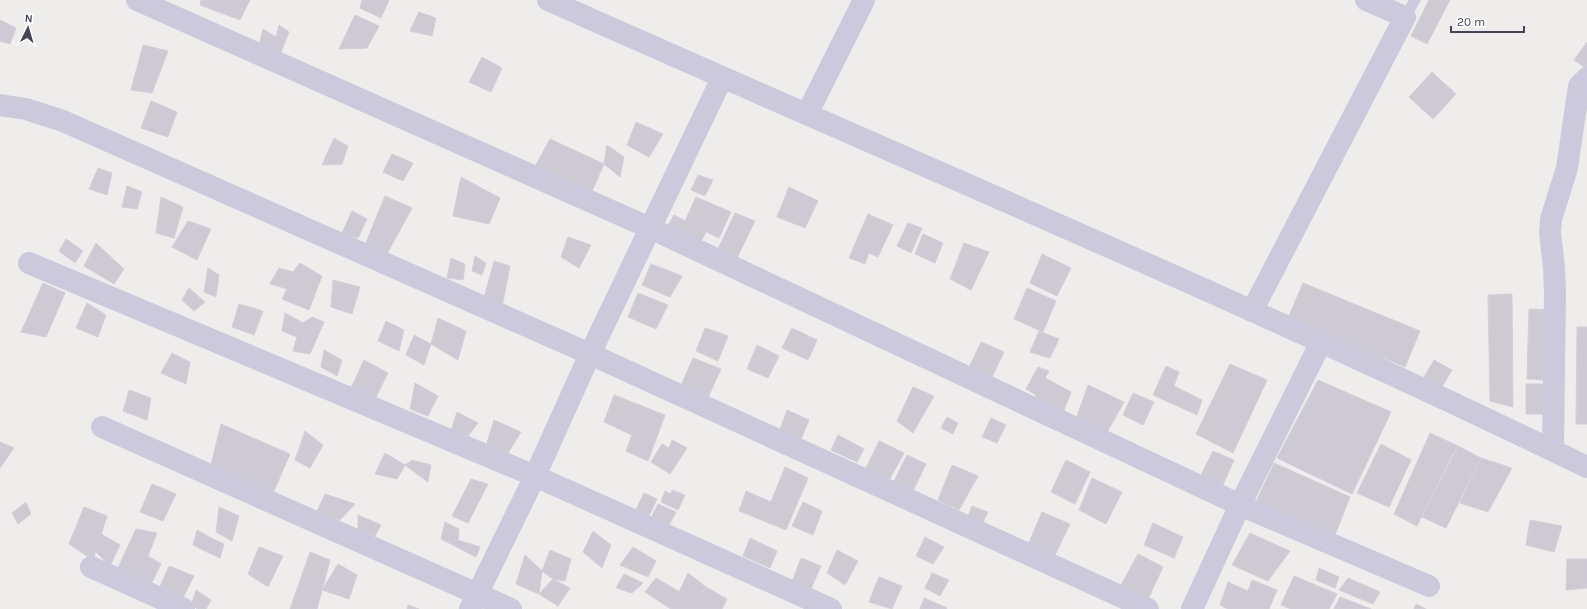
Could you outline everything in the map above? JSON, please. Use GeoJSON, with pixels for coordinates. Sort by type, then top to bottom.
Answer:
{"type":"FeatureCollection","features":[{"type":"Feature","properties":{"kind":"street"},"geometry":{"type":"LineString","coordinates":[[137,0],[650,228],[1240,506],[1429,586]]}},
{"type":"Feature","properties":{"kind":"street"},"geometry":{"type":"LineString","coordinates":[[548,0],[1321,342],[1587,467]]}},
{"type":"Feature","properties":{"kind":"street"},"geometry":{"type":"LineString","coordinates":[[806,114],[864,0]]}},
{"type":"Feature","properties":{"kind":"street"},"geometry":{"type":"LineString","coordinates":[[1252,311],[1410,8],[1366,0]]}},
{"type":"Feature","properties":{"kind":"street"},"geometry":{"type":"LineString","coordinates":[[473,601],[535,476],[590,354],[722,78]]}},
{"type":"Feature","properties":{"kind":"street"},"geometry":{"type":"LineString","coordinates":[[1553,450],[1555,292],[1550,232],[1551,218],[1567,168],[1579,86],[1587,78]]}},
{"type":"Feature","properties":{"kind":"street"},"geometry":{"type":"LineString","coordinates":[[0,105],[26,109],[63,121],[590,354],[1148,609]]}},
{"type":"Feature","properties":{"kind":"street"},"geometry":{"type":"LineString","coordinates":[[29,263],[535,476],[831,609]]}},
{"type":"Feature","properties":{"kind":"street"},"geometry":{"type":"LineString","coordinates":[[1192,609],[1240,506],[1321,342]]}},
{"type":"Feature","properties":{"kind":"street"},"geometry":{"type":"LineString","coordinates":[[102,427],[473,601],[511,609]]}},
{"type":"Feature","properties":{"kind":"street"},"geometry":{"type":"LineString","coordinates":[[91,567],[184,609]]}},
{"type":"Feature","properties":{"kind":"building"},"geometry":{"type":"Polygon","coordinates":[[[201,0],[250,0],[240,20],[200,5],[201,0]]]}},
{"type":"Feature","properties":{"kind":"building"},"geometry":{"type":"Polygon","coordinates":[[[362,0],[389,0],[381,18],[360,8],[362,0]]]}},
{"type":"Feature","properties":{"kind":"building"},"geometry":{"type":"Polygon","coordinates":[[[1429,0],[1450,0],[1427,44],[1411,36],[1429,0]]]}},
{"type":"Feature","properties":{"kind":"building"},"geometry":{"type":"Polygon","coordinates":[[[419,12],[436,18],[432,36],[410,31],[419,12]]]}},
{"type":"Feature","properties":{"kind":"building"},"geometry":{"type":"Polygon","coordinates":[[[355,15],[379,26],[367,48],[339,49],[355,15]]]}},
{"type":"Feature","properties":{"kind":"building"},"geometry":{"type":"Polygon","coordinates":[[[0,20],[16,28],[10,44],[0,41],[0,20]]]}},
{"type":"Feature","properties":{"kind":"building"},"geometry":{"type":"Polygon","coordinates":[[[279,25],[289,32],[278,60],[258,50],[263,29],[276,37],[279,25]]]}},
{"type":"Feature","properties":{"kind":"building"},"geometry":{"type":"Polygon","coordinates":[[[1587,42],[1587,69],[1574,60],[1587,42]]]}},
{"type":"Feature","properties":{"kind":"building"},"geometry":{"type":"Polygon","coordinates":[[[143,45],[168,51],[152,93],[131,90],[143,45]]]}},
{"type":"Feature","properties":{"kind":"building"},"geometry":{"type":"Polygon","coordinates":[[[482,57],[502,68],[491,92],[469,82],[482,57]]]}},
{"type":"Feature","properties":{"kind":"building"},"geometry":{"type":"Polygon","coordinates":[[[1432,72],[1456,94],[1433,119],[1409,97],[1432,72]]]}},
{"type":"Feature","properties":{"kind":"building"},"geometry":{"type":"Polygon","coordinates":[[[151,101],[177,112],[168,137],[141,128],[151,101]]]}},
{"type":"Feature","properties":{"kind":"building"},"geometry":{"type":"Polygon","coordinates":[[[636,122],[663,134],[649,157],[627,145],[636,122]]]}},
{"type":"Feature","properties":{"kind":"building"},"geometry":{"type":"Polygon","coordinates":[[[334,138],[348,146],[342,164],[322,165],[334,138]]]}},
{"type":"Feature","properties":{"kind":"building"},"geometry":{"type":"Polygon","coordinates":[[[550,139],[604,164],[589,198],[532,172],[550,139]]]}},
{"type":"Feature","properties":{"kind":"building"},"geometry":{"type":"Polygon","coordinates":[[[607,145],[624,157],[620,177],[604,164],[607,145]]]}},
{"type":"Feature","properties":{"kind":"building"},"geometry":{"type":"Polygon","coordinates":[[[392,154],[413,163],[403,181],[383,172],[392,154]]]}},
{"type":"Feature","properties":{"kind":"building"},"geometry":{"type":"Polygon","coordinates":[[[98,168],[112,173],[107,195],[89,189],[98,168]]]}},
{"type":"Feature","properties":{"kind":"building"},"geometry":{"type":"Polygon","coordinates":[[[698,175],[713,180],[705,196],[691,190],[698,175]]]}},
{"type":"Feature","properties":{"kind":"building"},"geometry":{"type":"Polygon","coordinates":[[[461,177],[500,198],[489,224],[453,216],[461,177]]]}},
{"type":"Feature","properties":{"kind":"building"},"geometry":{"type":"Polygon","coordinates":[[[127,186],[142,192],[137,209],[122,207],[127,186]]]}},
{"type":"Feature","properties":{"kind":"building"},"geometry":{"type":"Polygon","coordinates":[[[789,187],[818,201],[805,228],[777,217],[789,187]]]}},
{"type":"Feature","properties":{"kind":"building"},"geometry":{"type":"Polygon","coordinates":[[[385,196],[412,208],[387,254],[365,245],[385,196]]]}},
{"type":"Feature","properties":{"kind":"building"},"geometry":{"type":"Polygon","coordinates":[[[161,197],[183,207],[174,238],[156,233],[161,197]]]}},
{"type":"Feature","properties":{"kind":"building"},"geometry":{"type":"Polygon","coordinates":[[[696,197],[731,212],[719,238],[685,221],[696,197]]]}},
{"type":"Feature","properties":{"kind":"building"},"geometry":{"type":"Polygon","coordinates":[[[352,211],[367,219],[358,238],[342,233],[352,211]]]}},
{"type":"Feature","properties":{"kind":"building"},"geometry":{"type":"Polygon","coordinates":[[[735,213],[755,221],[736,260],[717,251],[735,213]]]}},
{"type":"Feature","properties":{"kind":"building"},"geometry":{"type":"Polygon","coordinates":[[[868,214],[893,225],[878,257],[869,253],[865,264],[849,258],[868,214]]]}},
{"type":"Feature","properties":{"kind":"building"},"geometry":{"type":"Polygon","coordinates":[[[674,215],[706,232],[697,249],[664,232],[674,215]]]}},
{"type":"Feature","properties":{"kind":"building"},"geometry":{"type":"Polygon","coordinates":[[[188,221],[211,229],[197,260],[172,247],[188,221]]]}},
{"type":"Feature","properties":{"kind":"building"},"geometry":{"type":"Polygon","coordinates":[[[908,223],[922,228],[911,253],[897,246],[908,223]]]}},
{"type":"Feature","properties":{"kind":"building"},"geometry":{"type":"Polygon","coordinates":[[[923,234],[943,243],[935,263],[915,254],[923,234]]]}},
{"type":"Feature","properties":{"kind":"building"},"geometry":{"type":"Polygon","coordinates":[[[568,237],[591,245],[579,268],[561,257],[568,237]]]}},
{"type":"Feature","properties":{"kind":"building"},"geometry":{"type":"Polygon","coordinates":[[[66,239],[83,251],[75,263],[59,251],[66,239]]]}},
{"type":"Feature","properties":{"kind":"building"},"geometry":{"type":"Polygon","coordinates":[[[96,243],[124,269],[114,284],[84,266],[96,243]]]}},
{"type":"Feature","properties":{"kind":"building"},"geometry":{"type":"Polygon","coordinates":[[[964,243],[989,252],[971,290],[950,279],[964,243]]]}},
{"type":"Feature","properties":{"kind":"building"},"geometry":{"type":"Polygon","coordinates":[[[1042,254],[1071,268],[1057,296],[1030,283],[1042,254]]]}},
{"type":"Feature","properties":{"kind":"building"},"geometry":{"type":"Polygon","coordinates":[[[475,256],[486,263],[482,275],[472,271],[475,256]]]}},
{"type":"Feature","properties":{"kind":"building"},"geometry":{"type":"Polygon","coordinates":[[[451,258],[465,264],[463,280],[447,278],[451,258]]]}},
{"type":"Feature","properties":{"kind":"building"},"geometry":{"type":"Polygon","coordinates":[[[494,261],[510,266],[502,307],[483,302],[494,261]]]}},
{"type":"Feature","properties":{"kind":"building"},"geometry":{"type":"Polygon","coordinates":[[[300,263],[322,276],[309,310],[282,299],[287,289],[270,284],[279,268],[293,272],[300,263]]]}},
{"type":"Feature","properties":{"kind":"building"},"geometry":{"type":"Polygon","coordinates":[[[651,264],[682,276],[670,297],[642,285],[651,264]]]}},
{"type":"Feature","properties":{"kind":"building"},"geometry":{"type":"Polygon","coordinates":[[[208,268],[219,275],[216,297],[204,292],[208,268]]]}},
{"type":"Feature","properties":{"kind":"building"},"geometry":{"type":"Polygon","coordinates":[[[333,280],[360,287],[352,314],[331,307],[333,280]]]}},
{"type":"Feature","properties":{"kind":"building"},"geometry":{"type":"Polygon","coordinates":[[[43,283],[65,293],[46,337],[21,332],[43,283]]]}},
{"type":"Feature","properties":{"kind":"building"},"geometry":{"type":"Polygon","coordinates":[[[1303,283],[1420,331],[1405,367],[1288,318],[1303,283]]]}},
{"type":"Feature","properties":{"kind":"building"},"geometry":{"type":"Polygon","coordinates":[[[189,288],[205,302],[194,311],[182,300],[189,288]]]}},
{"type":"Feature","properties":{"kind":"building"},"geometry":{"type":"Polygon","coordinates":[[[1027,288],[1056,301],[1043,332],[1014,319],[1027,288]]]}},
{"type":"Feature","properties":{"kind":"building"},"geometry":{"type":"Polygon","coordinates":[[[638,293],[668,305],[656,329],[628,317],[638,293]]]}},
{"type":"Feature","properties":{"kind":"building"},"geometry":{"type":"Polygon","coordinates":[[[1512,294],[1513,407],[1490,401],[1488,295],[1512,294]]]}},
{"type":"Feature","properties":{"kind":"building"},"geometry":{"type":"Polygon","coordinates":[[[87,303],[106,315],[98,337],[76,328],[87,303]]]}},
{"type":"Feature","properties":{"kind":"building"},"geometry":{"type":"Polygon","coordinates":[[[239,304],[263,311],[254,335],[232,327],[239,304]]]}},
{"type":"Feature","properties":{"kind":"building"},"geometry":{"type":"Polygon","coordinates":[[[1529,309],[1551,310],[1549,380],[1527,379],[1529,309]]]}},
{"type":"Feature","properties":{"kind":"building"},"geometry":{"type":"Polygon","coordinates":[[[285,313],[303,323],[312,317],[324,322],[310,354],[293,351],[297,337],[282,331],[285,313]]]}},
{"type":"Feature","properties":{"kind":"building"},"geometry":{"type":"Polygon","coordinates":[[[438,318],[466,331],[458,360],[431,344],[438,318]]]}},
{"type":"Feature","properties":{"kind":"building"},"geometry":{"type":"Polygon","coordinates":[[[386,321],[404,330],[399,351],[378,341],[386,321]]]}},
{"type":"Feature","properties":{"kind":"building"},"geometry":{"type":"Polygon","coordinates":[[[1577,327],[1587,327],[1587,424],[1576,424],[1577,327]]]}},
{"type":"Feature","properties":{"kind":"building"},"geometry":{"type":"Polygon","coordinates":[[[705,328],[728,336],[718,361],[696,351],[705,328]]]}},
{"type":"Feature","properties":{"kind":"building"},"geometry":{"type":"Polygon","coordinates":[[[792,328],[817,340],[808,360],[782,348],[792,328]]]}},
{"type":"Feature","properties":{"kind":"building"},"geometry":{"type":"Polygon","coordinates":[[[1039,331],[1059,339],[1050,358],[1030,352],[1039,331]]]}},
{"type":"Feature","properties":{"kind":"building"},"geometry":{"type":"Polygon","coordinates":[[[414,335],[431,344],[424,365],[406,355],[414,335]]]}},
{"type":"Feature","properties":{"kind":"building"},"geometry":{"type":"Polygon","coordinates":[[[981,342],[1004,352],[990,381],[968,370],[981,342]]]}},
{"type":"Feature","properties":{"kind":"building"},"geometry":{"type":"Polygon","coordinates":[[[757,345],[779,356],[768,378],[747,369],[757,345]]]}},
{"type":"Feature","properties":{"kind":"building"},"geometry":{"type":"Polygon","coordinates":[[[324,350],[342,360],[337,376],[321,367],[324,350]]]}},
{"type":"Feature","properties":{"kind":"building"},"geometry":{"type":"Polygon","coordinates":[[[172,353],[190,362],[186,384],[161,373],[172,353]]]}},
{"type":"Feature","properties":{"kind":"building"},"geometry":{"type":"Polygon","coordinates":[[[693,358],[721,369],[706,402],[680,388],[693,358]]]}},
{"type":"Feature","properties":{"kind":"building"},"geometry":{"type":"Polygon","coordinates":[[[364,360],[388,373],[375,399],[351,388],[364,360]]]}},
{"type":"Feature","properties":{"kind":"building"},"geometry":{"type":"Polygon","coordinates":[[[1434,360],[1452,370],[1442,387],[1424,377],[1434,360]]]}},
{"type":"Feature","properties":{"kind":"building"},"geometry":{"type":"Polygon","coordinates":[[[1230,364],[1267,380],[1233,453],[1196,434],[1230,364]]]}},
{"type":"Feature","properties":{"kind":"building"},"geometry":{"type":"Polygon","coordinates":[[[1166,366],[1179,372],[1174,386],[1202,400],[1197,415],[1153,395],[1166,366]]]}},
{"type":"Feature","properties":{"kind":"building"},"geometry":{"type":"Polygon","coordinates":[[[1038,367],[1049,371],[1045,378],[1071,392],[1061,418],[1033,405],[1036,395],[1026,389],[1038,367]]]}},
{"type":"Feature","properties":{"kind":"building"},"geometry":{"type":"Polygon","coordinates":[[[1318,380],[1391,412],[1352,494],[1277,458],[1318,380]]]}},
{"type":"Feature","properties":{"kind":"building"},"geometry":{"type":"Polygon","coordinates":[[[415,383],[438,396],[428,416],[410,409],[415,383]]]}},
{"type":"Feature","properties":{"kind":"building"},"geometry":{"type":"Polygon","coordinates":[[[1526,384],[1549,384],[1548,414],[1526,414],[1526,384]]]}},
{"type":"Feature","properties":{"kind":"building"},"geometry":{"type":"Polygon","coordinates":[[[1088,385],[1124,402],[1106,434],[1076,419],[1088,385]]]}},
{"type":"Feature","properties":{"kind":"building"},"geometry":{"type":"Polygon","coordinates":[[[913,387],[934,396],[913,433],[897,421],[913,387]]]}},
{"type":"Feature","properties":{"kind":"building"},"geometry":{"type":"Polygon","coordinates":[[[129,390],[151,398],[147,420],[123,411],[129,390]]]}},
{"type":"Feature","properties":{"kind":"building"},"geometry":{"type":"Polygon","coordinates":[[[1133,393],[1154,402],[1143,425],[1123,415],[1133,393]]]}},
{"type":"Feature","properties":{"kind":"building"},"geometry":{"type":"Polygon","coordinates":[[[614,395],[665,415],[648,461],[626,451],[632,435],[604,422],[614,395]]]}},
{"type":"Feature","properties":{"kind":"building"},"geometry":{"type":"Polygon","coordinates":[[[787,410],[809,420],[799,444],[778,435],[787,410]]]}},
{"type":"Feature","properties":{"kind":"building"},"geometry":{"type":"Polygon","coordinates":[[[457,412],[478,423],[468,436],[451,431],[457,412]]]}},
{"type":"Feature","properties":{"kind":"building"},"geometry":{"type":"Polygon","coordinates":[[[947,417],[958,423],[953,434],[941,428],[947,417]]]}},
{"type":"Feature","properties":{"kind":"building"},"geometry":{"type":"Polygon","coordinates":[[[991,418],[1006,425],[997,443],[982,437],[991,418]]]}},
{"type":"Feature","properties":{"kind":"building"},"geometry":{"type":"Polygon","coordinates":[[[494,420],[521,432],[508,453],[486,446],[494,420]]]}},
{"type":"Feature","properties":{"kind":"building"},"geometry":{"type":"Polygon","coordinates":[[[221,424],[290,454],[274,491],[211,465],[221,424]]]}},
{"type":"Feature","properties":{"kind":"building"},"geometry":{"type":"Polygon","coordinates":[[[305,431],[323,445],[310,468],[295,460],[305,431]]]}},
{"type":"Feature","properties":{"kind":"building"},"geometry":{"type":"Polygon","coordinates":[[[1430,433],[1458,446],[1452,455],[1417,526],[1394,514],[1430,433]]]}},
{"type":"Feature","properties":{"kind":"building"},"geometry":{"type":"Polygon","coordinates":[[[838,435],[864,449],[857,462],[831,450],[838,435]]]}},
{"type":"Feature","properties":{"kind":"building"},"geometry":{"type":"Polygon","coordinates":[[[672,440],[687,448],[670,474],[651,462],[662,444],[669,448],[672,440]]]}},
{"type":"Feature","properties":{"kind":"building"},"geometry":{"type":"Polygon","coordinates":[[[879,441],[904,453],[888,482],[865,470],[879,441]]]}},
{"type":"Feature","properties":{"kind":"building"},"geometry":{"type":"Polygon","coordinates":[[[0,442],[14,448],[0,468],[0,442]]]}},
{"type":"Feature","properties":{"kind":"building"},"geometry":{"type":"Polygon","coordinates":[[[1381,444],[1411,460],[1389,507],[1357,493],[1381,444]]]}},
{"type":"Feature","properties":{"kind":"building"},"geometry":{"type":"Polygon","coordinates":[[[1458,446],[1481,458],[1446,528],[1422,517],[1458,446]]]}},
{"type":"Feature","properties":{"kind":"building"},"geometry":{"type":"Polygon","coordinates":[[[1213,451],[1234,460],[1222,487],[1200,477],[1213,451]]]}},
{"type":"Feature","properties":{"kind":"building"},"geometry":{"type":"Polygon","coordinates":[[[385,453],[405,465],[397,479],[375,474],[385,453]]]}},
{"type":"Feature","properties":{"kind":"building"},"geometry":{"type":"Polygon","coordinates":[[[907,455],[926,464],[912,493],[893,483],[907,455]]]}},
{"type":"Feature","properties":{"kind":"building"},"geometry":{"type":"Polygon","coordinates":[[[1481,458],[1512,468],[1488,512],[1460,503],[1481,458]]]}},
{"type":"Feature","properties":{"kind":"building"},"geometry":{"type":"Polygon","coordinates":[[[412,460],[431,465],[428,482],[405,465],[412,460]]]}},
{"type":"Feature","properties":{"kind":"building"},"geometry":{"type":"Polygon","coordinates":[[[1066,460],[1090,472],[1075,504],[1051,492],[1066,460]]]}},
{"type":"Feature","properties":{"kind":"building"},"geometry":{"type":"Polygon","coordinates":[[[1274,463],[1350,497],[1335,535],[1255,504],[1274,463]]]}},
{"type":"Feature","properties":{"kind":"building"},"geometry":{"type":"Polygon","coordinates":[[[952,465],[978,476],[959,510],[938,500],[952,465]]]}},
{"type":"Feature","properties":{"kind":"building"},"geometry":{"type":"Polygon","coordinates":[[[785,467],[808,478],[786,530],[739,511],[746,491],[771,502],[785,467]]]}},
{"type":"Feature","properties":{"kind":"building"},"geometry":{"type":"Polygon","coordinates":[[[1092,478],[1122,492],[1106,524],[1079,510],[1092,478]]]}},
{"type":"Feature","properties":{"kind":"building"},"geometry":{"type":"Polygon","coordinates":[[[471,479],[488,484],[468,523],[452,516],[471,479]]]}},
{"type":"Feature","properties":{"kind":"building"},"geometry":{"type":"Polygon","coordinates":[[[152,484],[176,494],[163,521],[140,512],[152,484]]]}},
{"type":"Feature","properties":{"kind":"building"},"geometry":{"type":"Polygon","coordinates":[[[672,490],[685,495],[678,510],[661,502],[665,491],[671,494],[672,490]]]}},
{"type":"Feature","properties":{"kind":"building"},"geometry":{"type":"Polygon","coordinates":[[[644,493],[657,499],[647,520],[634,514],[644,493]]]}},
{"type":"Feature","properties":{"kind":"building"},"geometry":{"type":"Polygon","coordinates":[[[325,494],[355,504],[340,520],[317,511],[325,494]]]}},
{"type":"Feature","properties":{"kind":"building"},"geometry":{"type":"Polygon","coordinates":[[[26,502],[31,514],[18,524],[12,513],[26,502]]]}},
{"type":"Feature","properties":{"kind":"building"},"geometry":{"type":"Polygon","coordinates":[[[803,502],[822,511],[813,535],[792,526],[803,502]]]}},
{"type":"Feature","properties":{"kind":"building"},"geometry":{"type":"Polygon","coordinates":[[[658,504],[676,512],[667,529],[649,522],[658,504]]]}},
{"type":"Feature","properties":{"kind":"building"},"geometry":{"type":"Polygon","coordinates":[[[972,506],[988,512],[981,526],[967,519],[972,506]]]}},
{"type":"Feature","properties":{"kind":"building"},"geometry":{"type":"Polygon","coordinates":[[[84,507],[107,516],[93,560],[69,544],[84,507]]]}},
{"type":"Feature","properties":{"kind":"building"},"geometry":{"type":"Polygon","coordinates":[[[219,507],[239,516],[232,541],[216,532],[219,507]]]}},
{"type":"Feature","properties":{"kind":"building"},"geometry":{"type":"Polygon","coordinates":[[[1042,512],[1070,524],[1053,559],[1027,547],[1042,512]]]}},
{"type":"Feature","properties":{"kind":"building"},"geometry":{"type":"Polygon","coordinates":[[[358,515],[381,525],[375,536],[358,530],[358,515]]]}},
{"type":"Feature","properties":{"kind":"building"},"geometry":{"type":"Polygon","coordinates":[[[1530,520],[1562,526],[1554,552],[1526,545],[1530,520]]]}},
{"type":"Feature","properties":{"kind":"building"},"geometry":{"type":"Polygon","coordinates":[[[445,522],[459,529],[458,540],[480,547],[476,557],[441,539],[445,522]]]}},
{"type":"Feature","properties":{"kind":"building"},"geometry":{"type":"Polygon","coordinates":[[[1153,523],[1183,537],[1174,558],[1144,545],[1153,523]]]}},
{"type":"Feature","properties":{"kind":"building"},"geometry":{"type":"Polygon","coordinates":[[[136,529],[157,533],[139,579],[117,570],[136,529]]]}},
{"type":"Feature","properties":{"kind":"building"},"geometry":{"type":"Polygon","coordinates":[[[197,530],[213,539],[207,552],[193,545],[197,530]]]}},
{"type":"Feature","properties":{"kind":"building"},"geometry":{"type":"Polygon","coordinates":[[[593,531],[611,545],[602,568],[583,552],[593,531]]]}},
{"type":"Feature","properties":{"kind":"building"},"geometry":{"type":"Polygon","coordinates":[[[1250,533],[1290,551],[1268,581],[1232,565],[1250,533]]]}},
{"type":"Feature","properties":{"kind":"building"},"geometry":{"type":"Polygon","coordinates":[[[101,534],[120,545],[110,566],[95,551],[101,534]]]}},
{"type":"Feature","properties":{"kind":"building"},"geometry":{"type":"Polygon","coordinates":[[[925,537],[944,547],[933,564],[916,556],[925,537]]]}},
{"type":"Feature","properties":{"kind":"building"},"geometry":{"type":"Polygon","coordinates":[[[750,538],[777,551],[770,568],[743,556],[750,538]]]}},
{"type":"Feature","properties":{"kind":"building"},"geometry":{"type":"Polygon","coordinates":[[[213,539],[224,544],[220,558],[207,552],[213,539]]]}},
{"type":"Feature","properties":{"kind":"building"},"geometry":{"type":"Polygon","coordinates":[[[259,547],[283,556],[268,587],[248,574],[259,547]]]}},
{"type":"Feature","properties":{"kind":"building"},"geometry":{"type":"Polygon","coordinates":[[[633,547],[656,561],[648,577],[620,565],[633,547]]]}},
{"type":"Feature","properties":{"kind":"building"},"geometry":{"type":"Polygon","coordinates":[[[550,550],[571,559],[565,581],[553,579],[542,571],[550,550]]]}},
{"type":"Feature","properties":{"kind":"building"},"geometry":{"type":"Polygon","coordinates":[[[837,550],[858,561],[845,585],[827,573],[837,550]]]}},
{"type":"Feature","properties":{"kind":"building"},"geometry":{"type":"Polygon","coordinates":[[[310,552],[330,560],[317,609],[290,609],[310,552]]]}},
{"type":"Feature","properties":{"kind":"building"},"geometry":{"type":"Polygon","coordinates":[[[1138,554],[1163,567],[1148,599],[1120,587],[1138,554]]]}},
{"type":"Feature","properties":{"kind":"building"},"geometry":{"type":"Polygon","coordinates":[[[525,555],[542,571],[539,594],[516,584],[525,555]]]}},
{"type":"Feature","properties":{"kind":"building"},"geometry":{"type":"Polygon","coordinates":[[[148,556],[161,564],[151,584],[139,579],[148,556]]]}},
{"type":"Feature","properties":{"kind":"building"},"geometry":{"type":"Polygon","coordinates":[[[801,558],[821,566],[810,591],[792,582],[801,558]]]}},
{"type":"Feature","properties":{"kind":"building"},"geometry":{"type":"Polygon","coordinates":[[[1567,559],[1587,559],[1587,588],[1566,590],[1567,559]]]}},
{"type":"Feature","properties":{"kind":"building"},"geometry":{"type":"Polygon","coordinates":[[[338,564],[357,575],[349,599],[322,590],[338,564]]]}},
{"type":"Feature","properties":{"kind":"building"},"geometry":{"type":"Polygon","coordinates":[[[169,566],[194,576],[181,602],[159,589],[169,566]]]}},
{"type":"Feature","properties":{"kind":"building"},"geometry":{"type":"Polygon","coordinates":[[[1319,568],[1339,577],[1335,588],[1316,580],[1319,568]]]}},
{"type":"Feature","properties":{"kind":"building"},"geometry":{"type":"Polygon","coordinates":[[[688,573],[706,587],[693,609],[671,609],[688,573]]]}},
{"type":"Feature","properties":{"kind":"building"},"geometry":{"type":"Polygon","coordinates":[[[932,573],[949,580],[940,596],[925,588],[932,573]]]}},
{"type":"Feature","properties":{"kind":"building"},"geometry":{"type":"Polygon","coordinates":[[[624,574],[643,583],[632,593],[616,588],[624,574]]]}},
{"type":"Feature","properties":{"kind":"building"},"geometry":{"type":"Polygon","coordinates":[[[1294,576],[1337,594],[1329,609],[1291,609],[1281,605],[1294,576]]]}},
{"type":"Feature","properties":{"kind":"building"},"geometry":{"type":"Polygon","coordinates":[[[879,577],[902,586],[892,609],[869,602],[879,577]]]}},
{"type":"Feature","properties":{"kind":"building"},"geometry":{"type":"Polygon","coordinates":[[[656,578],[680,592],[671,609],[645,592],[656,578]]]}},
{"type":"Feature","properties":{"kind":"building"},"geometry":{"type":"Polygon","coordinates":[[[1348,578],[1380,592],[1373,604],[1339,590],[1348,578]]]}},
{"type":"Feature","properties":{"kind":"building"},"geometry":{"type":"Polygon","coordinates":[[[553,579],[570,588],[558,606],[539,594],[553,579]]]}},
{"type":"Feature","properties":{"kind":"building"},"geometry":{"type":"Polygon","coordinates":[[[1252,580],[1277,590],[1269,609],[1228,609],[1220,605],[1228,582],[1248,591],[1252,580]]]}},
{"type":"Feature","properties":{"kind":"building"},"geometry":{"type":"Polygon","coordinates":[[[706,587],[727,599],[722,609],[693,609],[706,587]]]}},
{"type":"Feature","properties":{"kind":"building"},"geometry":{"type":"Polygon","coordinates":[[[196,590],[211,600],[206,609],[198,609],[191,605],[196,590]]]}},
{"type":"Feature","properties":{"kind":"building"},"geometry":{"type":"Polygon","coordinates":[[[1340,597],[1371,609],[1334,609],[1340,597]]]}},
{"type":"Feature","properties":{"kind":"building"},"geometry":{"type":"Polygon","coordinates":[[[924,598],[947,608],[920,609],[924,598]]]}},
{"type":"Feature","properties":{"kind":"building"},"geometry":{"type":"Polygon","coordinates":[[[1416,604],[1426,609],[1414,609],[1416,604]]]}},
{"type":"Feature","properties":{"kind":"building"},"geometry":{"type":"Polygon","coordinates":[[[408,605],[419,609],[407,609],[408,605]]]}}]}
